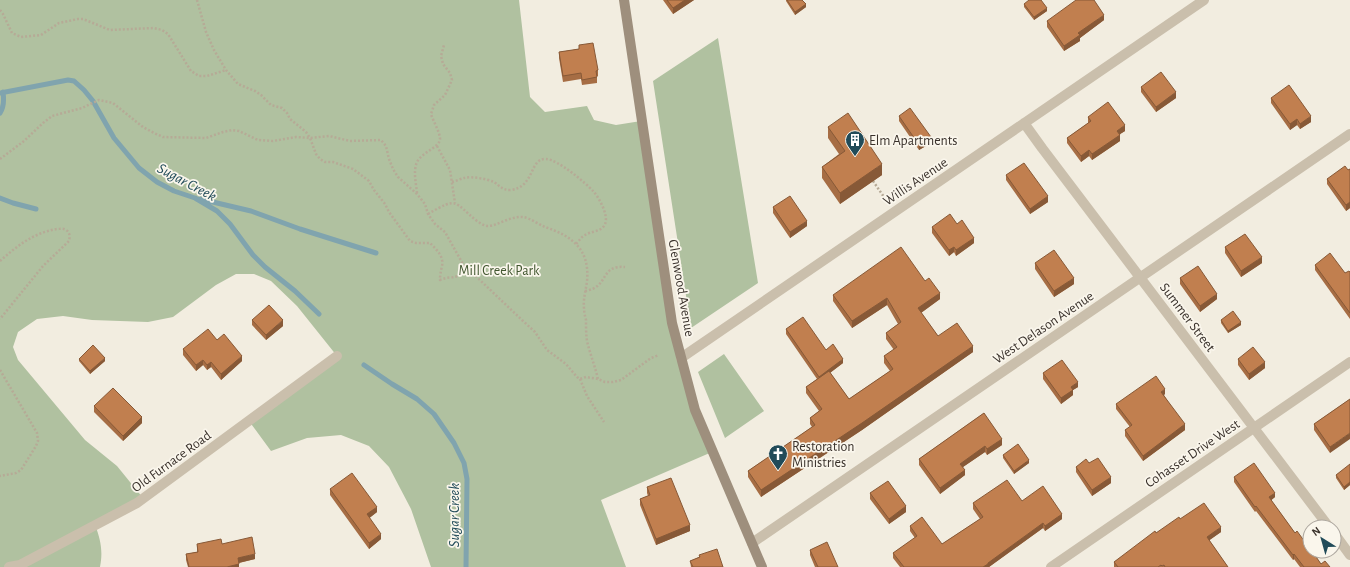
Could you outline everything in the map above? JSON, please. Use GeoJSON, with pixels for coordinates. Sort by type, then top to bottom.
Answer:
{"type":"FeatureCollection","features":[{"type":"Feature","properties":{"kind":"main road","name":"Glenwood Avenue"},"geometry":{"type":"LineString","coordinates":[[624,0],[672,323],[695,410],[762,567]]}},
{"type":"Feature","properties":{"kind":"street","name":"Willis Avenue"},"geometry":{"type":"LineString","coordinates":[[681,358],[1204,0]]}},
{"type":"Feature","properties":{"kind":"street","name":"Summer Street"},"geometry":{"type":"LineString","coordinates":[[1024,123],[1323,519]]}},
{"type":"Feature","properties":{"kind":"street","name":"West Delason Avenue"},"geometry":{"type":"LineString","coordinates":[[752,543],[1350,134]]}},
{"type":"Feature","properties":{"kind":"street","name":"Old Furnace Road"},"geometry":{"type":"LineString","coordinates":[[9,567],[24,566],[137,503],[337,356]]}},
{"type":"Feature","properties":{"kind":"street","name":"Cohasset Drive West"},"geometry":{"type":"LineString","coordinates":[[1051,567],[1350,362]]}},
{"type":"Feature","properties":{"kind":"street"},"geometry":{"type":"LineString","coordinates":[[1342,544],[1350,555]]}},
{"type":"Feature","properties":{"kind":"path"},"geometry":{"type":"LineString","coordinates":[[197,0],[206,32],[226,70],[238,84],[261,95],[271,106],[282,108],[290,119],[306,132],[316,154],[320,159],[325,162],[333,162],[353,169],[369,181],[410,241],[416,243],[430,243],[437,250],[441,256],[443,264],[440,272],[440,280],[446,277],[454,278],[460,275],[463,264]]}},
{"type":"Feature","properties":{"kind":"path"},"geometry":{"type":"LineString","coordinates":[[0,10],[12,33],[21,38],[40,35],[59,23],[78,19],[83,19],[110,30],[154,28],[162,30],[168,34],[191,71],[199,76],[207,76],[226,70]]}},
{"type":"Feature","properties":{"kind":"path"},"geometry":{"type":"LineString","coordinates":[[417,194],[415,170],[417,162],[422,155],[437,146],[440,137],[431,114],[434,105],[445,95],[452,80],[450,73],[443,64],[441,56],[444,45]]}},
{"type":"Feature","properties":{"kind":"path"},"geometry":{"type":"LineString","coordinates":[[0,159],[24,141],[52,116],[87,107],[98,100],[113,103],[143,127],[163,137],[206,138],[232,130],[239,131],[258,140],[273,141],[296,137],[310,138],[329,136],[350,140],[381,140],[386,146],[389,159],[398,177],[417,194],[425,204],[428,214],[435,224],[445,232],[463,264],[535,332],[547,350],[560,359],[580,379],[588,396],[604,422]]}},
{"type":"Feature","properties":{"kind":"path"},"geometry":{"type":"LineString","coordinates":[[437,146],[450,170],[455,203]]}},
{"type":"Feature","properties":{"kind":"path"},"geometry":{"type":"LineString","coordinates":[[452,182],[464,178],[475,178],[494,182],[502,188],[509,190],[518,188],[527,182],[531,176],[534,166],[538,162],[544,158],[553,160],[593,190],[602,203],[606,217],[604,227],[585,234],[576,244]]}},
{"type":"Feature","properties":{"kind":"path"},"geometry":{"type":"LineString","coordinates":[[873,181],[884,197]]}},
{"type":"Feature","properties":{"kind":"path"},"geometry":{"type":"LineString","coordinates":[[428,214],[449,203],[455,203],[460,205],[483,225],[488,226],[516,217],[524,217],[542,226],[564,234],[576,244],[586,261],[588,272],[584,309],[587,340],[598,379]]}},
{"type":"Feature","properties":{"kind":"path"},"geometry":{"type":"LineString","coordinates":[[0,261],[28,238],[48,231],[63,228],[69,233],[69,241],[43,266],[0,319]]}},
{"type":"Feature","properties":{"kind":"path"},"geometry":{"type":"LineString","coordinates":[[585,291],[592,290],[598,286],[613,267],[625,267]]}},
{"type":"Feature","properties":{"kind":"path"},"geometry":{"type":"LineString","coordinates":[[580,379],[586,377],[605,382],[620,380],[645,361],[659,355]]}},
{"type":"Feature","properties":{"kind":"path"},"geometry":{"type":"LineString","coordinates":[[0,370],[9,388],[37,433],[38,441],[20,470],[16,473],[0,476]]}},
{"type":"Feature","properties":{"kind":"green space","name":"Mill Creek Park"},"geometry":{"type":"Polygon","coordinates":[[[0,0],[519,0],[530,97],[545,112],[587,106],[594,120],[616,125],[641,121],[681,358],[712,452],[601,500],[626,567],[431,567],[411,509],[389,467],[369,446],[341,435],[307,438],[271,451],[249,421],[337,356],[297,306],[271,281],[254,274],[236,274],[216,285],[173,317],[148,322],[92,320],[63,316],[37,319],[18,332],[13,347],[18,360],[85,440],[117,466],[143,498],[95,525],[101,546],[100,567],[0,567],[0,0]]]}},
{"type":"Feature","properties":{"kind":"green space"},"geometry":{"type":"Polygon","coordinates":[[[718,38],[758,283],[691,328],[653,81],[718,38]]]}},
{"type":"Feature","properties":{"kind":"green space"},"geometry":{"type":"Polygon","coordinates":[[[724,354],[764,411],[725,438],[698,372],[724,354]]]}},
{"type":"Feature","properties":{"kind":"building"},"geometry":{"type":"Polygon","coordinates":[[[667,0],[685,0],[673,8],[667,0]]]}},
{"type":"Feature","properties":{"kind":"building"},"geometry":{"type":"Polygon","coordinates":[[[787,0],[802,0],[806,4],[795,12],[787,0]]]}},
{"type":"Feature","properties":{"kind":"building"},"geometry":{"type":"Polygon","coordinates":[[[1029,0],[1041,0],[1047,8],[1034,17],[1024,4],[1029,0]]]}},
{"type":"Feature","properties":{"kind":"building"},"geometry":{"type":"Polygon","coordinates":[[[1076,0],[1094,0],[1104,15],[1078,33],[1080,35],[1064,46],[1047,21],[1076,0]]]}},
{"type":"Feature","properties":{"kind":"building"},"geometry":{"type":"Polygon","coordinates":[[[593,43],[598,70],[596,71],[597,77],[582,80],[581,73],[563,76],[559,52],[579,49],[579,45],[593,43]]]}},
{"type":"Feature","properties":{"kind":"building"},"geometry":{"type":"Polygon","coordinates":[[[1161,72],[1176,92],[1156,107],[1141,87],[1161,72]]]}},
{"type":"Feature","properties":{"kind":"building"},"geometry":{"type":"Polygon","coordinates":[[[1289,85],[1311,116],[1300,124],[1297,119],[1290,124],[1271,98],[1289,85]]]}},
{"type":"Feature","properties":{"kind":"building"},"geometry":{"type":"Polygon","coordinates":[[[1108,102],[1125,125],[1117,131],[1120,135],[1092,154],[1089,150],[1081,156],[1067,138],[1091,121],[1088,117],[1108,102]]]}},
{"type":"Feature","properties":{"kind":"building"},"geometry":{"type":"Polygon","coordinates":[[[910,108],[931,137],[919,145],[899,116],[910,108]]]}},
{"type":"Feature","properties":{"kind":"building"},"geometry":{"type":"Polygon","coordinates":[[[848,113],[882,164],[840,193],[822,167],[845,151],[828,127],[848,113]]]}},
{"type":"Feature","properties":{"kind":"building"},"geometry":{"type":"Polygon","coordinates":[[[1024,163],[1048,196],[1030,209],[1006,175],[1024,163]]]}},
{"type":"Feature","properties":{"kind":"building"},"geometry":{"type":"Polygon","coordinates":[[[1345,166],[1348,170],[1350,169],[1350,202],[1346,205],[1327,179],[1345,166]]]}},
{"type":"Feature","properties":{"kind":"building"},"geometry":{"type":"Polygon","coordinates":[[[790,196],[807,221],[790,232],[773,207],[790,196]]]}},
{"type":"Feature","properties":{"kind":"building"},"geometry":{"type":"Polygon","coordinates":[[[950,214],[957,224],[962,220],[974,238],[956,250],[954,247],[949,250],[932,227],[950,214]]]}},
{"type":"Feature","properties":{"kind":"building"},"geometry":{"type":"Polygon","coordinates":[[[1245,234],[1262,257],[1241,271],[1225,247],[1245,234]]]}},
{"type":"Feature","properties":{"kind":"building"},"geometry":{"type":"Polygon","coordinates":[[[901,247],[925,281],[929,278],[940,293],[918,308],[938,336],[957,323],[973,346],[862,423],[761,490],[748,471],[815,425],[810,418],[822,409],[806,387],[829,371],[849,399],[893,369],[884,356],[897,347],[886,333],[901,322],[887,298],[852,321],[833,295],[901,247]]]}},
{"type":"Feature","properties":{"kind":"building"},"geometry":{"type":"Polygon","coordinates":[[[1054,250],[1074,278],[1054,291],[1035,263],[1054,250]]]}},
{"type":"Feature","properties":{"kind":"building"},"geometry":{"type":"Polygon","coordinates":[[[1330,253],[1345,273],[1350,272],[1350,313],[1315,265],[1330,253]]]}},
{"type":"Feature","properties":{"kind":"building"},"geometry":{"type":"Polygon","coordinates":[[[1198,266],[1217,294],[1200,306],[1180,278],[1198,266]]]}},
{"type":"Feature","properties":{"kind":"building"},"geometry":{"type":"Polygon","coordinates":[[[269,305],[283,320],[266,335],[252,320],[269,305]]]}},
{"type":"Feature","properties":{"kind":"building"},"geometry":{"type":"Polygon","coordinates":[[[1233,311],[1241,322],[1228,331],[1221,320],[1233,311]]]}},
{"type":"Feature","properties":{"kind":"building"},"geometry":{"type":"Polygon","coordinates":[[[803,317],[826,350],[833,344],[843,359],[819,377],[786,329],[803,317]]]}},
{"type":"Feature","properties":{"kind":"building"},"geometry":{"type":"Polygon","coordinates":[[[208,329],[217,340],[224,334],[242,356],[221,374],[211,362],[207,365],[203,360],[196,365],[183,349],[208,329]]]}},
{"type":"Feature","properties":{"kind":"building"},"geometry":{"type":"Polygon","coordinates":[[[93,345],[105,358],[90,371],[79,359],[93,345]]]}},
{"type":"Feature","properties":{"kind":"building"},"geometry":{"type":"Polygon","coordinates":[[[1253,347],[1265,362],[1249,374],[1238,359],[1253,347]]]}},
{"type":"Feature","properties":{"kind":"building"},"geometry":{"type":"Polygon","coordinates":[[[1062,360],[1078,382],[1071,387],[1073,390],[1061,398],[1043,373],[1062,360]]]}},
{"type":"Feature","properties":{"kind":"building"},"geometry":{"type":"Polygon","coordinates":[[[1156,376],[1165,389],[1161,392],[1185,424],[1143,456],[1125,430],[1132,425],[1116,404],[1156,376]]]}},
{"type":"Feature","properties":{"kind":"building"},"geometry":{"type":"Polygon","coordinates":[[[113,388],[142,417],[123,436],[94,406],[113,388]]]}},
{"type":"Feature","properties":{"kind":"building"},"geometry":{"type":"Polygon","coordinates":[[[1350,399],[1350,433],[1330,447],[1314,424],[1350,399]]]}},
{"type":"Feature","properties":{"kind":"building"},"geometry":{"type":"Polygon","coordinates":[[[984,413],[1002,439],[987,449],[985,446],[960,464],[965,470],[940,488],[919,459],[984,413]]]}},
{"type":"Feature","properties":{"kind":"building"},"geometry":{"type":"Polygon","coordinates":[[[1018,444],[1029,460],[1014,471],[1003,455],[1018,444]]]}},
{"type":"Feature","properties":{"kind":"building"},"geometry":{"type":"Polygon","coordinates":[[[1098,458],[1111,477],[1092,490],[1076,467],[1086,459],[1089,463],[1098,458]]]}},
{"type":"Feature","properties":{"kind":"building"},"geometry":{"type":"Polygon","coordinates":[[[1254,463],[1275,493],[1269,497],[1295,533],[1297,531],[1302,538],[1302,559],[1318,559],[1321,564],[1325,561],[1330,567],[1304,567],[1294,554],[1293,555],[1256,506],[1255,507],[1234,477],[1254,463]]]}},
{"type":"Feature","properties":{"kind":"building"},"geometry":{"type":"Polygon","coordinates":[[[1350,464],[1350,482],[1344,487],[1336,475],[1350,464]]]}},
{"type":"Feature","properties":{"kind":"building"},"geometry":{"type":"Polygon","coordinates":[[[352,473],[377,507],[367,514],[381,534],[369,543],[330,489],[352,473]]]}},
{"type":"Feature","properties":{"kind":"building"},"geometry":{"type":"Polygon","coordinates":[[[671,478],[690,525],[656,539],[640,499],[650,495],[647,487],[671,478]]]}},
{"type":"Feature","properties":{"kind":"building"},"geometry":{"type":"Polygon","coordinates":[[[1007,480],[1022,501],[1043,486],[1062,514],[1045,526],[1043,523],[983,567],[904,567],[893,553],[917,536],[910,526],[922,517],[942,544],[983,517],[973,503],[1007,480]]]}},
{"type":"Feature","properties":{"kind":"building"},"geometry":{"type":"Polygon","coordinates":[[[888,481],[906,506],[889,519],[870,493],[888,481]]]}},
{"type":"Feature","properties":{"kind":"building"},"geometry":{"type":"Polygon","coordinates":[[[1204,503],[1221,527],[1207,537],[1228,567],[1165,567],[1164,565],[1161,565],[1158,567],[1118,567],[1114,562],[1155,531],[1156,533],[1179,517],[1180,519],[1204,503]]]}},
{"type":"Feature","properties":{"kind":"building"},"geometry":{"type":"Polygon","coordinates":[[[252,537],[255,554],[238,558],[239,564],[227,567],[189,567],[186,554],[198,552],[197,544],[221,539],[222,544],[252,537]]]}},
{"type":"Feature","properties":{"kind":"building"},"geometry":{"type":"Polygon","coordinates":[[[827,542],[838,567],[818,567],[810,550],[827,542]]]}},
{"type":"Feature","properties":{"kind":"building"},"geometry":{"type":"Polygon","coordinates":[[[717,549],[723,567],[693,567],[690,561],[700,557],[699,555],[717,549]]]}},
{"type":"Feature","properties":{"kind":"waterway","name":"Sugar Creek"},"geometry":{"type":"LineString","coordinates":[[0,93],[68,80],[74,81],[93,101],[114,138],[139,168],[157,182],[174,191],[195,198],[217,211],[230,224],[253,255],[319,314]]}},
{"type":"Feature","properties":{"kind":"waterway"},"geometry":{"type":"LineString","coordinates":[[0,113],[4,97],[3,92]]}},
{"type":"Feature","properties":{"kind":"waterway"},"geometry":{"type":"LineString","coordinates":[[0,198],[36,209]]}},
{"type":"Feature","properties":{"kind":"waterway"},"geometry":{"type":"LineString","coordinates":[[200,199],[251,211],[300,229],[376,253]]}},
{"type":"Feature","properties":{"kind":"waterway","name":"Sugar Creek"},"geometry":{"type":"LineString","coordinates":[[364,365],[417,399],[434,414],[454,443],[464,463],[467,479],[466,567]]}},
{"type":"Feature","properties":{"kind":"place","name":"Elm Apartments"},"geometry":{"type":"Point","coordinates":[855,157]}},
{"type":"Feature","properties":{"kind":"place","name":"Restoration Ministries"},"geometry":{"type":"Point","coordinates":[778,471]}}]}
